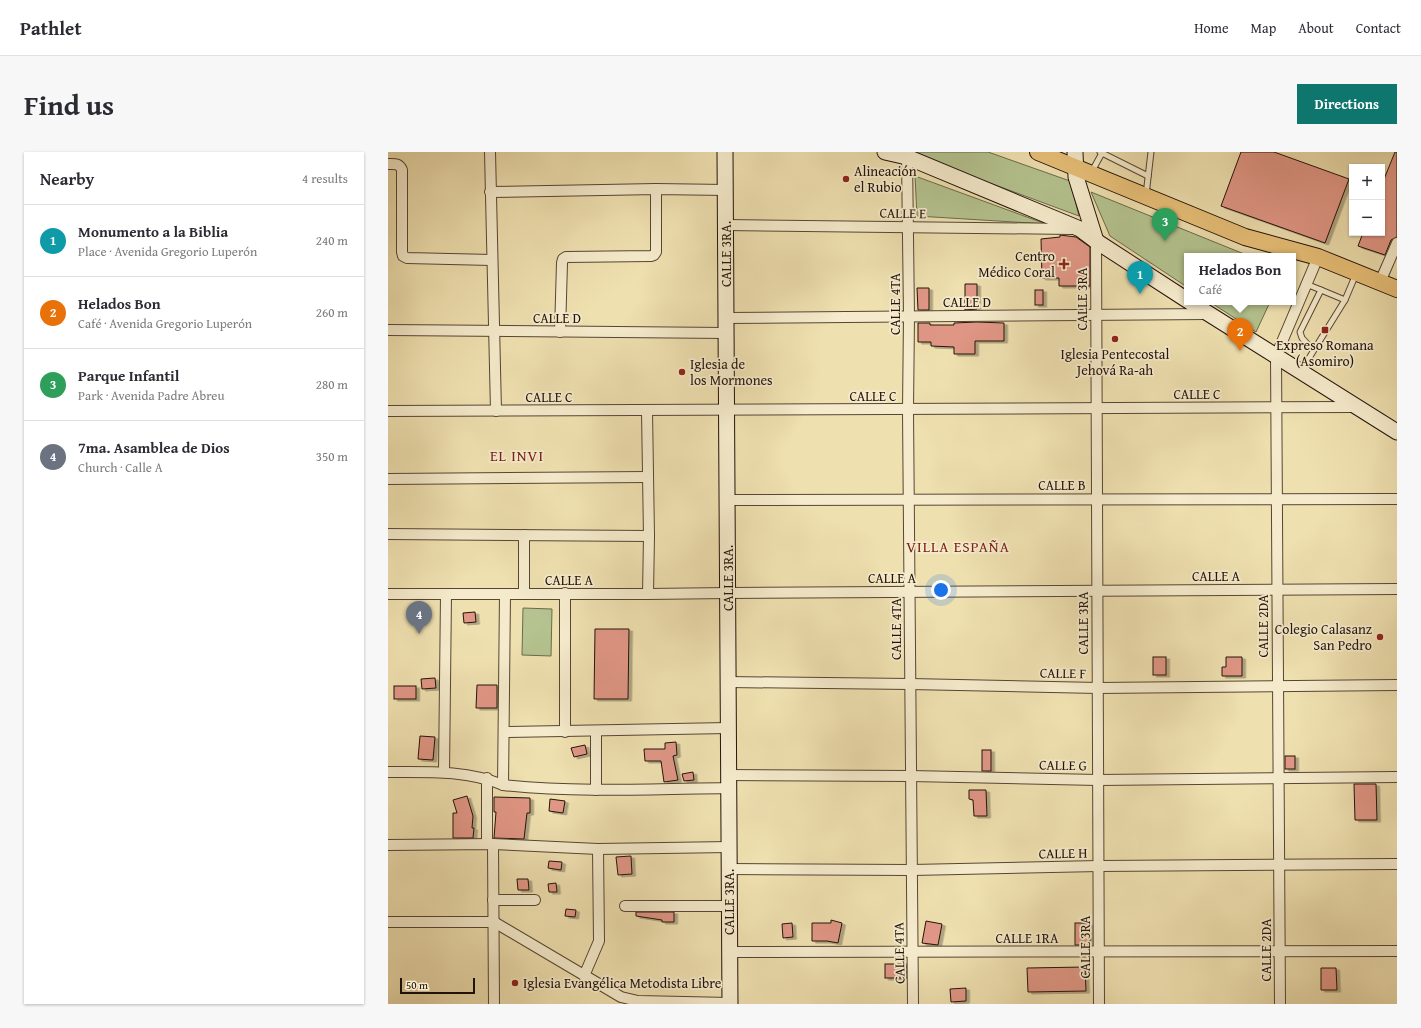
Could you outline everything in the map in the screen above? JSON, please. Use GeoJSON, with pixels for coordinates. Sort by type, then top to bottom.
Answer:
{"type":"FeatureCollection","features":[{"type":"Feature","properties":{"kind":"main road","name":"CALLE 3RA."},"geometry":{"type":"LineString","coordinates":[[725,152],[730,1003]]}},
{"type":"Feature","properties":{"kind":"main road"},"geometry":{"type":"LineString","coordinates":[[885,152],[908,157],[1080,229],[1184,298]]}},
{"type":"Feature","properties":{"kind":"main road"},"geometry":{"type":"LineString","coordinates":[[1038,152],[1075,160],[1091,174],[1245,237],[1318,257],[1397,289]]}},
{"type":"Feature","properties":{"kind":"main road"},"geometry":{"type":"LineString","coordinates":[[1075,160],[1076,177],[1096,241]]}},
{"type":"Feature","properties":{"kind":"main road"},"geometry":{"type":"LineString","coordinates":[[1194,305],[1397,432]]}},
{"type":"Feature","properties":{"kind":"street"},"geometry":{"type":"LineString","coordinates":[[490,152],[496,411]]}},
{"type":"Feature","properties":{"kind":"street","name":"CALLE 4TA"},"geometry":{"type":"LineString","coordinates":[[908,157],[908,410],[914,1004]]}},
{"type":"Feature","properties":{"kind":"street"},"geometry":{"type":"LineString","coordinates":[[388,164],[396,164],[400,166],[402,170],[403,256],[407,258],[492,260]]}},
{"type":"Feature","properties":{"kind":"street"},"geometry":{"type":"LineString","coordinates":[[490,192],[656,189],[726,190]]}},
{"type":"Feature","properties":{"kind":"street"},"geometry":{"type":"LineString","coordinates":[[560,332],[563,259],[654,255],[656,252],[656,189]]}},
{"type":"Feature","properties":{"kind":"street","name":"CALLE E"},"geometry":{"type":"LineString","coordinates":[[726,225],[1080,229]]}},
{"type":"Feature","properties":{"kind":"street","name":"CALLE 3RA"},"geometry":{"type":"LineString","coordinates":[[1096,241],[1099,1004]]}},
{"type":"Feature","properties":{"kind":"street"},"geometry":{"type":"LineString","coordinates":[[1380,282],[1397,243]]}},
{"type":"Feature","properties":{"kind":"street","name":"CALLE 2DA"},"geometry":{"type":"LineString","coordinates":[[1280,1004],[1276,356],[1318,257]]}},
{"type":"Feature","properties":{"kind":"street","name":"CALLE D"},"geometry":{"type":"LineString","coordinates":[[726,318],[1208,314]]}},
{"type":"Feature","properties":{"kind":"street","name":"CALLE D"},"geometry":{"type":"LineString","coordinates":[[388,330],[726,333]]}},
{"type":"Feature","properties":{"kind":"street","name":"CALLE C"},"geometry":{"type":"LineString","coordinates":[[388,411],[727,411],[1358,407]]}},
{"type":"Feature","properties":{"kind":"street"},"geometry":{"type":"LineString","coordinates":[[647,411],[649,536],[648,594]]}},
{"type":"Feature","properties":{"kind":"street"},"geometry":{"type":"LineString","coordinates":[[388,479],[648,477]]}},
{"type":"Feature","properties":{"kind":"street","name":"CALLE B"},"geometry":{"type":"LineString","coordinates":[[727,500],[1397,499]]}},
{"type":"Feature","properties":{"kind":"street"},"geometry":{"type":"LineString","coordinates":[[388,534],[649,536]]}},
{"type":"Feature","properties":{"kind":"street"},"geometry":{"type":"LineString","coordinates":[[524,535],[524,594]]}},
{"type":"Feature","properties":{"kind":"street","name":"CALLE A"},"geometry":{"type":"LineString","coordinates":[[388,594],[648,594],[1397,589]]}},
{"type":"Feature","properties":{"kind":"street"},"geometry":{"type":"LineString","coordinates":[[565,732],[566,593]]}},
{"type":"Feature","properties":{"kind":"street"},"geometry":{"type":"LineString","coordinates":[[444,772],[446,594]]}},
{"type":"Feature","properties":{"kind":"street"},"geometry":{"type":"LineString","coordinates":[[503,785],[505,594]]}},
{"type":"Feature","properties":{"kind":"street","name":"CALLE F"},"geometry":{"type":"LineString","coordinates":[[728,682],[1098,688],[1397,685]]}},
{"type":"Feature","properties":{"kind":"street"},"geometry":{"type":"LineString","coordinates":[[504,732],[728,728]]}},
{"type":"Feature","properties":{"kind":"street"},"geometry":{"type":"LineString","coordinates":[[596,731],[596,790]]}},
{"type":"Feature","properties":{"kind":"street","name":"CALLE G"},"geometry":{"type":"LineString","coordinates":[[388,772],[444,772],[487,778],[503,785],[596,790],[728,781],[911,776],[1098,780],[1397,777]]}},
{"type":"Feature","properties":{"kind":"street"},"geometry":{"type":"LineString","coordinates":[[487,778],[494,922],[494,1004]]}},
{"type":"Feature","properties":{"kind":"street"},"geometry":{"type":"LineString","coordinates":[[388,845],[490,844],[598,849],[729,847]]}},
{"type":"Feature","properties":{"kind":"street"},"geometry":{"type":"LineString","coordinates":[[584,976],[599,941],[598,849]]}},
{"type":"Feature","properties":{"kind":"street","name":"CALLE H"},"geometry":{"type":"LineString","coordinates":[[729,869],[912,870],[1098,866],[1397,864]]}},
{"type":"Feature","properties":{"kind":"street"},"geometry":{"type":"LineString","coordinates":[[493,900],[535,900]]}},
{"type":"Feature","properties":{"kind":"street"},"geometry":{"type":"LineString","coordinates":[[625,906],[729,906]]}},
{"type":"Feature","properties":{"kind":"street"},"geometry":{"type":"LineString","coordinates":[[388,922],[494,922],[584,976],[629,1000],[730,1003]]}},
{"type":"Feature","properties":{"kind":"street","name":"CALLE 1RA"},"geometry":{"type":"LineString","coordinates":[[729,952],[1397,951]]}},
{"type":"Feature","properties":{"kind":"lane"},"geometry":{"type":"LineString","coordinates":[[1091,174],[1101,152],[1148,176]]}},
{"type":"Feature","properties":{"kind":"lane"},"geometry":{"type":"LineString","coordinates":[[1146,196],[1151,152]]}},
{"type":"Feature","properties":{"kind":"lane"},"geometry":{"type":"LineString","coordinates":[[1301,372],[1313,350],[1345,300],[1356,273]]}},
{"type":"Feature","properties":{"kind":"lane"},"geometry":{"type":"LineString","coordinates":[[1306,284],[1345,300]]}},
{"type":"Feature","properties":{"kind":"lane"},"geometry":{"type":"LineString","coordinates":[[1313,350],[1302,338],[1300,332],[1321,290]]}},
{"type":"Feature","properties":{"kind":"green space"},"geometry":{"type":"Polygon","coordinates":[[[906,152],[988,152],[1070,181],[1079,216],[906,152]]]}},
{"type":"Feature","properties":{"kind":"green space"},"geometry":{"type":"Polygon","coordinates":[[[915,176],[1046,224],[917,216],[915,176]]]}},
{"type":"Feature","properties":{"kind":"green space"},"geometry":{"type":"Polygon","coordinates":[[[1091,192],[1242,253],[1184,253],[1184,285],[1110,236],[1091,192]]]}},
{"type":"Feature","properties":{"kind":"green space"},"geometry":{"type":"Polygon","coordinates":[[[1215,305],[1269,305],[1256,332],[1215,305]]]}},
{"type":"Feature","properties":{"kind":"green space"},"geometry":{"type":"Polygon","coordinates":[[[523,608],[552,609],[551,656],[522,655],[523,608]]]}},
{"type":"Feature","properties":{"kind":"building"},"geometry":{"type":"Polygon","coordinates":[[[1241,152],[1274,152],[1349,179],[1325,243],[1221,206],[1241,152]]]}},
{"type":"Feature","properties":{"kind":"building"},"geometry":{"type":"Polygon","coordinates":[[[1395,152],[1397,152],[1397,237],[1391,240],[1385,255],[1358,246],[1362,236],[1385,236],[1385,177],[1395,152]]]}},
{"type":"Feature","properties":{"kind":"building"},"geometry":{"type":"Polygon","coordinates":[[[1060,235],[1076,237],[1090,247],[1090,286],[1059,286],[1059,278],[1042,278],[1041,239],[1060,237],[1060,235]]]}},
{"type":"Feature","properties":{"kind":"building"},"geometry":{"type":"Polygon","coordinates":[[[965,284],[977,284],[977,309],[965,310],[965,284]]]}},
{"type":"Feature","properties":{"kind":"building"},"geometry":{"type":"Polygon","coordinates":[[[917,288],[929,288],[929,310],[918,310],[917,288]]]}},
{"type":"Feature","properties":{"kind":"building"},"geometry":{"type":"Polygon","coordinates":[[[1035,290],[1043,290],[1043,305],[1035,305],[1035,290]]]}},
{"type":"Feature","properties":{"kind":"building"},"geometry":{"type":"Polygon","coordinates":[[[918,323],[930,323],[930,325],[954,325],[954,323],[1004,323],[1004,341],[975,341],[975,354],[954,354],[954,347],[931,346],[931,342],[918,342],[918,323]]]}},
{"type":"Feature","properties":{"kind":"building"},"geometry":{"type":"Polygon","coordinates":[[[475,612],[476,622],[464,623],[463,613],[475,612]]]}},
{"type":"Feature","properties":{"kind":"building"},"geometry":{"type":"Polygon","coordinates":[[[595,629],[629,629],[628,699],[594,699],[595,629]]]}},
{"type":"Feature","properties":{"kind":"building"},"geometry":{"type":"Polygon","coordinates":[[[1153,657],[1166,657],[1166,675],[1153,675],[1153,657]]]}},
{"type":"Feature","properties":{"kind":"building"},"geometry":{"type":"Polygon","coordinates":[[[1226,657],[1242,657],[1242,676],[1222,676],[1222,667],[1226,667],[1226,657]]]}},
{"type":"Feature","properties":{"kind":"building"},"geometry":{"type":"Polygon","coordinates":[[[435,678],[436,688],[422,689],[421,679],[435,678]]]}},
{"type":"Feature","properties":{"kind":"building"},"geometry":{"type":"Polygon","coordinates":[[[477,685],[497,685],[497,708],[476,708],[477,685]]]}},
{"type":"Feature","properties":{"kind":"building"},"geometry":{"type":"Polygon","coordinates":[[[394,686],[416,686],[416,699],[394,699],[394,686]]]}},
{"type":"Feature","properties":{"kind":"building"},"geometry":{"type":"Polygon","coordinates":[[[420,736],[435,737],[433,760],[418,759],[420,736]]]}},
{"type":"Feature","properties":{"kind":"building"},"geometry":{"type":"Polygon","coordinates":[[[676,742],[677,755],[673,756],[678,780],[664,782],[661,761],[645,761],[644,749],[665,749],[665,743],[676,742]]]}},
{"type":"Feature","properties":{"kind":"building"},"geometry":{"type":"Polygon","coordinates":[[[585,745],[587,754],[574,757],[571,748],[585,745]]]}},
{"type":"Feature","properties":{"kind":"building"},"geometry":{"type":"Polygon","coordinates":[[[982,750],[991,750],[991,771],[982,771],[982,750]]]}},
{"type":"Feature","properties":{"kind":"building"},"geometry":{"type":"Polygon","coordinates":[[[1285,756],[1295,756],[1295,769],[1285,769],[1285,756]]]}},
{"type":"Feature","properties":{"kind":"building"},"geometry":{"type":"Polygon","coordinates":[[[693,772],[694,780],[684,781],[682,774],[693,772]]]}},
{"type":"Feature","properties":{"kind":"building"},"geometry":{"type":"Polygon","coordinates":[[[1354,784],[1376,784],[1377,820],[1355,820],[1354,784]]]}},
{"type":"Feature","properties":{"kind":"building"},"geometry":{"type":"Polygon","coordinates":[[[969,790],[986,790],[987,816],[974,816],[973,800],[969,799],[969,790]]]}},
{"type":"Feature","properties":{"kind":"building"},"geometry":{"type":"Polygon","coordinates":[[[467,796],[473,816],[473,838],[453,838],[453,813],[457,813],[453,800],[467,796]]]}},
{"type":"Feature","properties":{"kind":"building"},"geometry":{"type":"Polygon","coordinates":[[[494,797],[530,798],[530,813],[527,813],[524,839],[494,838],[496,812],[494,812],[494,797]]]}},
{"type":"Feature","properties":{"kind":"building"},"geometry":{"type":"Polygon","coordinates":[[[550,799],[565,801],[563,813],[549,811],[550,799]]]}},
{"type":"Feature","properties":{"kind":"building"},"geometry":{"type":"Polygon","coordinates":[[[631,856],[632,874],[618,875],[616,857],[631,856]]]}},
{"type":"Feature","properties":{"kind":"building"},"geometry":{"type":"Polygon","coordinates":[[[549,861],[562,862],[561,870],[548,868],[549,861]]]}},
{"type":"Feature","properties":{"kind":"building"},"geometry":{"type":"Polygon","coordinates":[[[517,879],[528,879],[529,890],[518,890],[517,879]]]}},
{"type":"Feature","properties":{"kind":"building"},"geometry":{"type":"Polygon","coordinates":[[[556,883],[557,892],[549,892],[548,884],[556,883]]]}},
{"type":"Feature","properties":{"kind":"building"},"geometry":{"type":"Polygon","coordinates":[[[566,909],[576,910],[575,917],[565,916],[566,909]]]}},
{"type":"Feature","properties":{"kind":"building"},"geometry":{"type":"Polygon","coordinates":[[[636,912],[674,912],[674,922],[662,922],[662,920],[636,916],[636,912]]]}},
{"type":"Feature","properties":{"kind":"building"},"geometry":{"type":"Polygon","coordinates":[[[831,920],[842,923],[838,943],[812,941],[812,923],[831,923],[831,920]]]}},
{"type":"Feature","properties":{"kind":"building"},"geometry":{"type":"Polygon","coordinates":[[[926,921],[942,924],[938,945],[922,943],[926,921]]]}},
{"type":"Feature","properties":{"kind":"building"},"geometry":{"type":"Polygon","coordinates":[[[792,923],[793,937],[783,938],[782,924],[792,923]]]}},
{"type":"Feature","properties":{"kind":"building"},"geometry":{"type":"Polygon","coordinates":[[[1075,923],[1090,923],[1090,945],[1075,945],[1075,923]]]}},
{"type":"Feature","properties":{"kind":"building"},"geometry":{"type":"Polygon","coordinates":[[[885,964],[906,964],[906,978],[885,978],[885,964]]]}},
{"type":"Feature","properties":{"kind":"building"},"geometry":{"type":"Polygon","coordinates":[[[1085,967],[1086,991],[1028,992],[1027,968],[1085,967]]]}},
{"type":"Feature","properties":{"kind":"building"},"geometry":{"type":"Polygon","coordinates":[[[1321,968],[1336,968],[1337,990],[1321,990],[1321,968]]]}},
{"type":"Feature","properties":{"kind":"building"},"geometry":{"type":"Polygon","coordinates":[[[966,988],[966,1001],[951,1002],[950,989],[966,988]]]}},
{"type":"Feature","properties":{"kind":"place","name":"Alineación el Rubio"},"geometry":{"type":"Point","coordinates":[846,179]}},
{"type":"Feature","properties":{"kind":"place","name":"Parque Infantil"},"geometry":{"type":"Point","coordinates":[1165,241]}},
{"type":"Feature","properties":{"kind":"place","name":"Centro Médico Coral"},"geometry":{"type":"Point","coordinates":[1064,264]}},
{"type":"Feature","properties":{"kind":"place","name":"Monumento a la Biblia"},"geometry":{"type":"Point","coordinates":[1140,294]}},
{"type":"Feature","properties":{"kind":"place","name":"Expreso Romana (Asomiro)"},"geometry":{"type":"Point","coordinates":[1325,330]}},
{"type":"Feature","properties":{"kind":"place","name":"Iglesia Pentecostal Jehová Ra-ah"},"geometry":{"type":"Point","coordinates":[1115,339]}},
{"type":"Feature","properties":{"kind":"place","name":"Helados Bon"},"geometry":{"type":"Point","coordinates":[1240,351]}},
{"type":"Feature","properties":{"kind":"place","name":"Iglesia de los Mormones"},"geometry":{"type":"Point","coordinates":[682,372]}},
{"type":"Feature","properties":{"kind":"place","name":"7ma. Asamblea de Dios"},"geometry":{"type":"Point","coordinates":[419,634]}},
{"type":"Feature","properties":{"kind":"place","name":"Colegio Calasanz San Pedro"},"geometry":{"type":"Point","coordinates":[1380,637]}},
{"type":"Feature","properties":{"kind":"place","name":"Iglesia Evangélica Metodista Libre"},"geometry":{"type":"Point","coordinates":[515,983]}},
{"type":"Feature","properties":{"kind":"district","name":"EL INVI"},"geometry":{"type":"Point","coordinates":[517,455]}},
{"type":"Feature","properties":{"kind":"district","name":"VILLA ESPAÑA"},"geometry":{"type":"Point","coordinates":[958,546]}}]}
